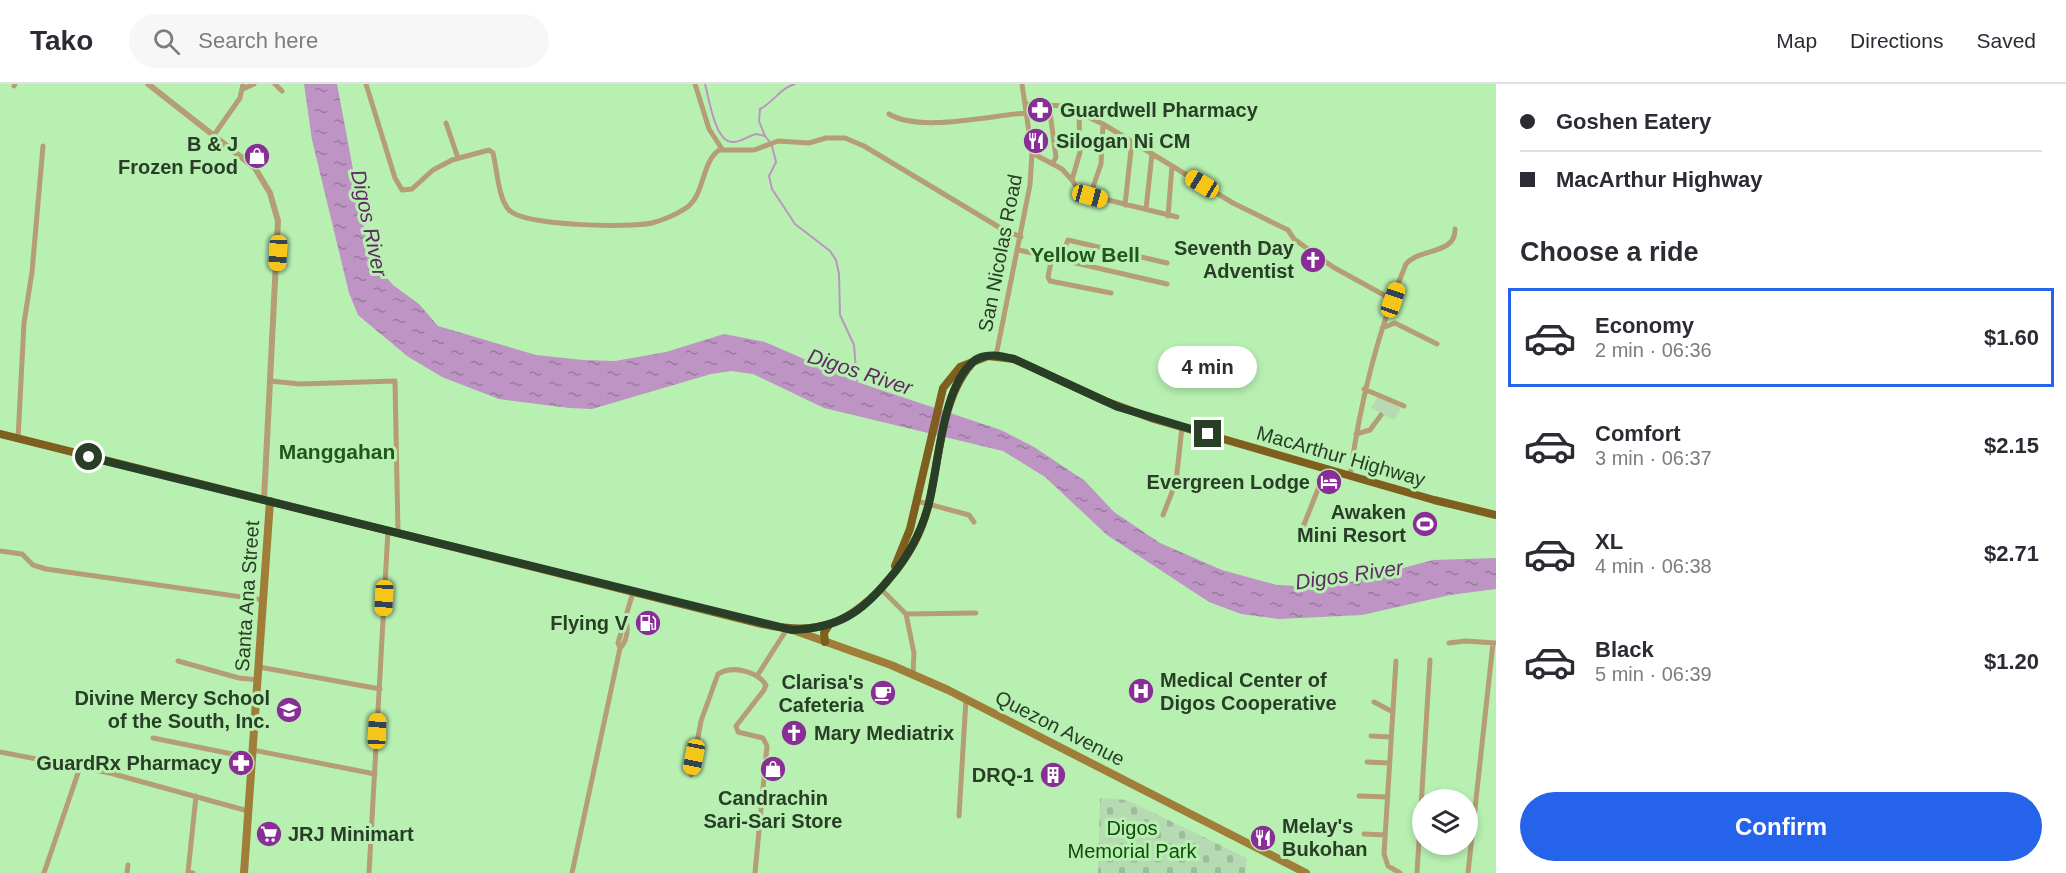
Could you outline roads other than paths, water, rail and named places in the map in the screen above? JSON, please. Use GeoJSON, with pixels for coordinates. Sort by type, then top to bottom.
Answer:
{"type":"FeatureCollection","features":[{"type":"Feature","properties":{"kind":"highway","name":"MacArthur Highway"},"geometry":{"type":"LineString","coordinates":[[889,580],[905,544],[943,388],[952,374],[960,367],[975,360],[996,356],[1024,363],[1118,407],[1350,476],[1496,515]]}},
{"type":"Feature","properties":{"kind":"highway","name":"MacArthur Highway"},"geometry":{"type":"LineString","coordinates":[[789,629],[829,625],[858,611],[882,590],[913,547],[929,504],[950,407],[960,379],[975,360]]}},
{"type":"Feature","properties":{"kind":"highway"},"geometry":{"type":"LineString","coordinates":[[0,434],[789,629]]}},
{"type":"Feature","properties":{"kind":"highway"},"geometry":{"type":"LineString","coordinates":[[825,642],[824,631],[829,625]]}},
{"type":"Feature","properties":{"kind":"main road","name":"Santa Ana Street"},"geometry":{"type":"LineString","coordinates":[[244,873],[259,667],[267,500]]}},
{"type":"Feature","properties":{"kind":"main road","name":"Quezon Avenue"},"geometry":{"type":"LineString","coordinates":[[789,629],[913,674],[966,699],[1306,873]]}},
{"type":"Feature","properties":{"kind":"street"},"geometry":{"type":"LineString","coordinates":[[148,84],[255,168],[270,193],[278,221],[267,500]]}},
{"type":"Feature","properties":{"kind":"street"},"geometry":{"type":"LineString","coordinates":[[237,84],[243,87],[254,84]]}},
{"type":"Feature","properties":{"kind":"street"},"geometry":{"type":"LineString","coordinates":[[275,84],[282,92]]}},
{"type":"Feature","properties":{"kind":"street"},"geometry":{"type":"LineString","coordinates":[[366,84],[395,178],[402,190],[412,189],[433,170],[458,159],[491,150],[504,200],[515,215],[558,223],[641,224],[660,220],[687,208],[697,195],[713,154],[722,149],[754,150],[778,141],[809,143],[826,138],[845,138],[864,146],[1002,229],[1021,237]]}},
{"type":"Feature","properties":{"kind":"street"},"geometry":{"type":"LineString","coordinates":[[695,84],[709,129],[722,149]]}},
{"type":"Feature","properties":{"kind":"street","name":"San Nicolas Road"},"geometry":{"type":"LineString","coordinates":[[996,356],[1019,250],[1030,185],[1032,153],[1022,84]]}},
{"type":"Feature","properties":{"kind":"street"},"geometry":{"type":"LineString","coordinates":[[214,135],[240,98],[243,87]]}},
{"type":"Feature","properties":{"kind":"street"},"geometry":{"type":"LineString","coordinates":[[1026,104],[1064,106],[1102,124],[1233,203],[1288,230],[1294,239],[1334,267],[1393,300]]}},
{"type":"Feature","properties":{"kind":"street"},"geometry":{"type":"LineString","coordinates":[[1048,105],[1056,157],[1053,163]]}},
{"type":"Feature","properties":{"kind":"street"},"geometry":{"type":"LineString","coordinates":[[889,114],[906,121],[918,122],[968,121],[984,116],[1028,113]]}},
{"type":"Feature","properties":{"kind":"street"},"geometry":{"type":"LineString","coordinates":[[1072,180],[1080,152],[1079,113]]}},
{"type":"Feature","properties":{"kind":"street"},"geometry":{"type":"LineString","coordinates":[[446,123],[458,159]]}},
{"type":"Feature","properties":{"kind":"street"},"geometry":{"type":"LineString","coordinates":[[1090,196],[1101,164],[1102,124]]}},
{"type":"Feature","properties":{"kind":"street"},"geometry":{"type":"LineString","coordinates":[[1125,205],[1132,141]]}},
{"type":"Feature","properties":{"kind":"street"},"geometry":{"type":"LineString","coordinates":[[18,439],[24,323],[32,272],[43,146]]}},
{"type":"Feature","properties":{"kind":"street"},"geometry":{"type":"LineString","coordinates":[[1032,153],[1053,163],[1072,180],[1080,193],[1177,217]]}},
{"type":"Feature","properties":{"kind":"street"},"geometry":{"type":"LineString","coordinates":[[1146,210],[1152,154]]}},
{"type":"Feature","properties":{"kind":"street"},"geometry":{"type":"LineString","coordinates":[[1168,216],[1172,166]]}},
{"type":"Feature","properties":{"kind":"street"},"geometry":{"type":"LineString","coordinates":[[1350,476],[1364,389],[1382,328],[1410,259],[1448,245],[1454,237],[1455,229]]}},
{"type":"Feature","properties":{"kind":"street"},"geometry":{"type":"LineString","coordinates":[[1060,259],[1068,240],[1167,262]]}},
{"type":"Feature","properties":{"kind":"street"},"geometry":{"type":"LineString","coordinates":[[1019,250],[1167,284]]}},
{"type":"Feature","properties":{"kind":"street"},"geometry":{"type":"LineString","coordinates":[[1052,257],[1048,277],[1050,281],[1111,293]]}},
{"type":"Feature","properties":{"kind":"street"},"geometry":{"type":"LineString","coordinates":[[1382,328],[1395,323],[1437,344]]}},
{"type":"Feature","properties":{"kind":"street"},"geometry":{"type":"LineString","coordinates":[[270,381],[300,384],[395,381],[398,532]]}},
{"type":"Feature","properties":{"kind":"street"},"geometry":{"type":"LineString","coordinates":[[1364,389],[1404,406]]}},
{"type":"Feature","properties":{"kind":"street"},"geometry":{"type":"LineString","coordinates":[[1356,434],[1370,430],[1381,415]]}},
{"type":"Feature","properties":{"kind":"street"},"geometry":{"type":"LineString","coordinates":[[1162,515],[1176,482],[1182,427]]}},
{"type":"Feature","properties":{"kind":"street"},"geometry":{"type":"LineString","coordinates":[[1299,537],[1326,469]]}},
{"type":"Feature","properties":{"kind":"street"},"geometry":{"type":"LineString","coordinates":[[917,501],[969,515],[974,522]]}},
{"type":"Feature","properties":{"kind":"street"},"geometry":{"type":"LineString","coordinates":[[369,873],[388,530]]}},
{"type":"Feature","properties":{"kind":"street"},"geometry":{"type":"LineString","coordinates":[[0,551],[22,554],[33,565],[87,577],[263,600]]}},
{"type":"Feature","properties":{"kind":"street"},"geometry":{"type":"LineString","coordinates":[[882,590],[906,614],[914,653],[913,674]]}},
{"type":"Feature","properties":{"kind":"street"},"geometry":{"type":"LineString","coordinates":[[572,873],[620,648],[624,645],[628,627],[626,621],[633,591]]}},
{"type":"Feature","properties":{"kind":"street"},"geometry":{"type":"LineString","coordinates":[[906,614],[976,613]]}},
{"type":"Feature","properties":{"kind":"street"},"geometry":{"type":"LineString","coordinates":[[757,676],[789,629]]}},
{"type":"Feature","properties":{"kind":"street"},"geometry":{"type":"LineString","coordinates":[[1449,642],[1465,640],[1494,643],[1468,873]]}},
{"type":"Feature","properties":{"kind":"street"},"geometry":{"type":"LineString","coordinates":[[1417,873],[1430,660]]}},
{"type":"Feature","properties":{"kind":"street"},"geometry":{"type":"LineString","coordinates":[[178,661],[239,678],[258,680]]}},
{"type":"Feature","properties":{"kind":"street"},"geometry":{"type":"LineString","coordinates":[[1396,661],[1385,862],[1400,873]]}},
{"type":"Feature","properties":{"kind":"street"},"geometry":{"type":"LineString","coordinates":[[259,667],[380,689]]}},
{"type":"Feature","properties":{"kind":"street"},"geometry":{"type":"LineString","coordinates":[[691,775],[701,721],[718,674],[731,669],[757,676],[765,682],[766,687],[736,726],[738,732],[763,738],[767,746],[755,873]]}},
{"type":"Feature","properties":{"kind":"street"},"geometry":{"type":"LineString","coordinates":[[959,816],[966,699]]}},
{"type":"Feature","properties":{"kind":"street"},"geometry":{"type":"LineString","coordinates":[[1374,702],[1393,712]]}},
{"type":"Feature","properties":{"kind":"street"},"geometry":{"type":"LineString","coordinates":[[1371,736],[1391,737]]}},
{"type":"Feature","properties":{"kind":"street"},"geometry":{"type":"LineString","coordinates":[[153,738],[375,774]]}},
{"type":"Feature","properties":{"kind":"street"},"geometry":{"type":"LineString","coordinates":[[0,753],[80,767],[248,811]]}},
{"type":"Feature","properties":{"kind":"street"},"geometry":{"type":"LineString","coordinates":[[1367,762],[1389,763]]}},
{"type":"Feature","properties":{"kind":"street"},"geometry":{"type":"LineString","coordinates":[[44,873],[80,767]]}},
{"type":"Feature","properties":{"kind":"street"},"geometry":{"type":"LineString","coordinates":[[193,873],[188,872],[196,796]]}},
{"type":"Feature","properties":{"kind":"street"},"geometry":{"type":"LineString","coordinates":[[1359,796],[1388,796]]}},
{"type":"Feature","properties":{"kind":"street"},"geometry":{"type":"LineString","coordinates":[[1364,834],[1385,835]]}},
{"type":"Feature","properties":{"kind":"street"},"geometry":{"type":"LineString","coordinates":[[127,873],[128,865]]}},
{"type":"Feature","properties":{"kind":"water"},"geometry":{"type":"Polygon","coordinates":[[[304,84],[337,84],[365,233],[376,266],[393,285],[419,304],[438,326],[536,355],[583,360],[615,361],[666,352],[724,334],[765,342],[857,382],[1001,430],[1034,447],[1085,481],[1114,512],[1160,543],[1222,570],[1277,585],[1316,587],[1339,585],[1433,560],[1496,558],[1496,589],[1450,595],[1362,615],[1279,619],[1241,614],[1209,602],[1107,535],[1045,477],[1003,451],[824,408],[753,374],[731,371],[711,374],[592,409],[499,399],[442,377],[407,356],[358,315],[349,293],[312,140],[304,84]]]}},
{"type":"Feature","properties":{"kind":"waterway"},"geometry":{"type":"LineString","coordinates":[[705,84],[717,128],[727,140],[736,142],[756,134],[765,136],[769,141]]}},
{"type":"Feature","properties":{"kind":"waterway"},"geometry":{"type":"LineString","coordinates":[[765,136],[759,121],[760,109],[795,84]]}},
{"type":"Feature","properties":{"kind":"waterway","name":"Digos River"},"geometry":{"type":"LineString","coordinates":[[772,146],[776,162],[769,176],[772,189],[795,224],[830,251],[836,260],[839,274],[840,315],[854,345],[857,383]]}},
{"type":"Feature","properties":{"kind":"place","name":"Guardwell Pharmacy"},"geometry":{"type":"Point","coordinates":[1040,110]}},
{"type":"Feature","properties":{"kind":"place","name":"Silogan Ni CM"},"geometry":{"type":"Point","coordinates":[1036,141]}},
{"type":"Feature","properties":{"kind":"place","name":"B & J Frozen Food"},"geometry":{"type":"Point","coordinates":[257,156]}},
{"type":"Feature","properties":{"kind":"place","name":"Seventh Day Adventist"},"geometry":{"type":"Point","coordinates":[1313,260]}},
{"type":"Feature","properties":{"kind":"place","name":"Evergreen Lodge"},"geometry":{"type":"Point","coordinates":[1329,482]}},
{"type":"Feature","properties":{"kind":"place","name":"Awaken Mini Resort"},"geometry":{"type":"Point","coordinates":[1425,524]}},
{"type":"Feature","properties":{"kind":"place","name":"Flying V"},"geometry":{"type":"Point","coordinates":[648,623]}},
{"type":"Feature","properties":{"kind":"place","name":"Medical Center of Digos Cooperative"},"geometry":{"type":"Point","coordinates":[1141,691]}},
{"type":"Feature","properties":{"kind":"place","name":"Clarisa's Cafeteria"},"geometry":{"type":"Point","coordinates":[883,693]}},
{"type":"Feature","properties":{"kind":"place","name":"Divine Mercy School of the South, Inc."},"geometry":{"type":"Point","coordinates":[289,710]}},
{"type":"Feature","properties":{"kind":"place","name":"Mary Mediatrix"},"geometry":{"type":"Point","coordinates":[794,733]}},
{"type":"Feature","properties":{"kind":"place","name":"GuardRx Pharmacy"},"geometry":{"type":"Point","coordinates":[241,763]}},
{"type":"Feature","properties":{"kind":"place","name":"Candrachin Sari-Sari Store"},"geometry":{"type":"Point","coordinates":[773,769]}},
{"type":"Feature","properties":{"kind":"place","name":"DRQ-1"},"geometry":{"type":"Point","coordinates":[1053,775]}},
{"type":"Feature","properties":{"kind":"place","name":"JRJ Minimart"},"geometry":{"type":"Point","coordinates":[269,834]}},
{"type":"Feature","properties":{"kind":"place","name":"Melay's Bukohan"},"geometry":{"type":"Point","coordinates":[1263,838]}},
{"type":"Feature","properties":{"kind":"district","name":"Yellow Bell"},"geometry":{"type":"Point","coordinates":[1085,255]}},
{"type":"Feature","properties":{"kind":"district","name":"Manggahan"},"geometry":{"type":"Point","coordinates":[337,452]}},
{"type":"Feature","properties":{"kind":"park label","name":"Digos Memorial Park"},"geometry":{"type":"Point","coordinates":[1132,840]}}]}
